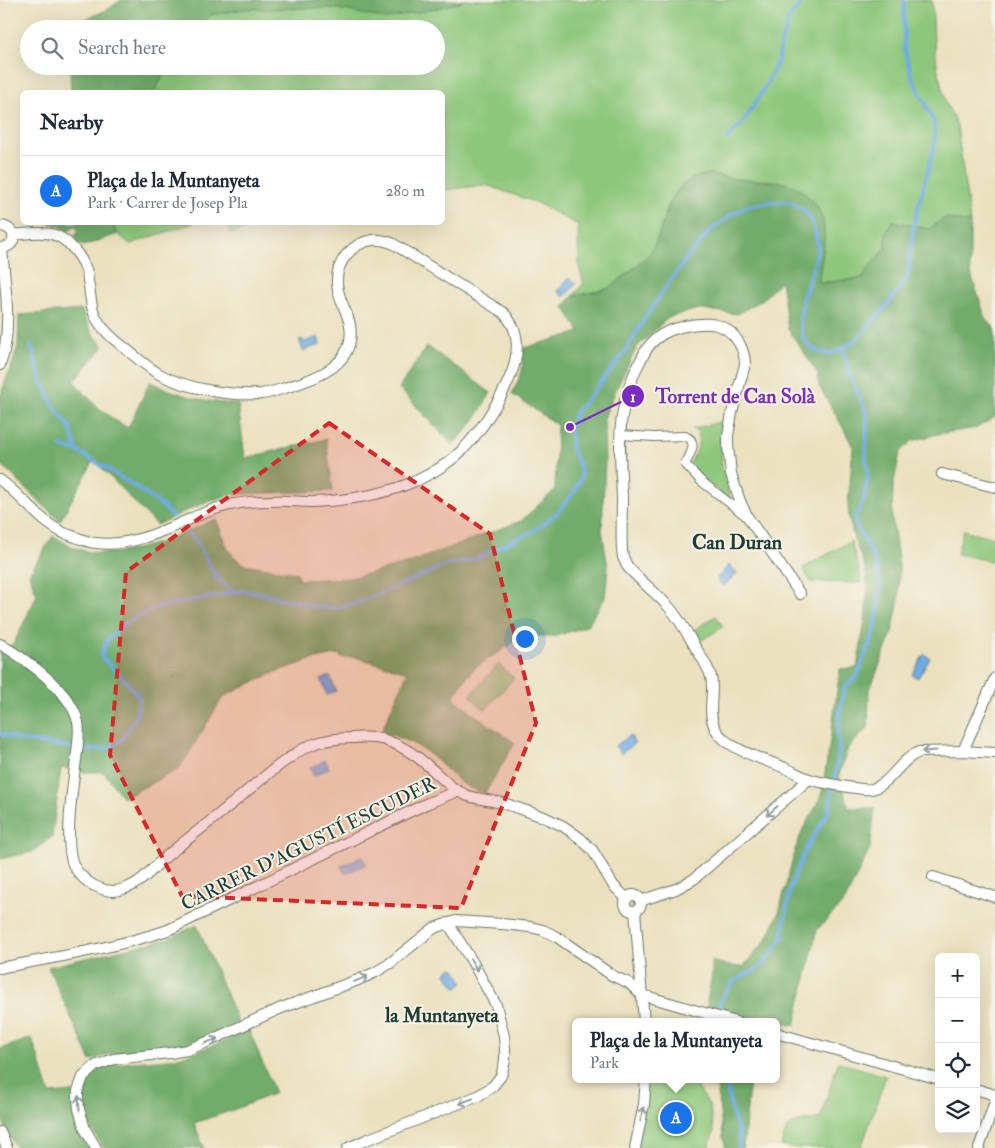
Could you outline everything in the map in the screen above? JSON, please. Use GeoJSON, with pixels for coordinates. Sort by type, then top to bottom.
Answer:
{"type":"FeatureCollection","features":[{"type":"Feature","properties":{"kind":"street"},"geometry":{"type":"LineString","coordinates":[[0,226],[10,229],[13,235],[10,246],[1,249],[8,321],[3,358],[0,365]]}},
{"type":"Feature","properties":{"kind":"street"},"geometry":{"type":"LineString","coordinates":[[0,480],[47,522],[64,533],[94,544],[134,541],[152,536],[205,512],[246,502],[270,500],[310,502],[343,500],[381,493],[415,481],[428,474],[456,455],[469,442],[500,399],[508,384],[516,358],[517,344],[514,330],[504,313],[392,243],[374,240],[355,246],[341,263],[337,273],[338,291],[350,324],[350,336],[349,345],[344,355],[327,372],[307,382],[263,394],[234,393],[191,387],[162,376],[147,367],[102,327],[91,306],[86,267],[77,252],[64,238],[51,234],[13,235]]}},
{"type":"Feature","properties":{"kind":"street"},"geometry":{"type":"LineString","coordinates":[[800,594],[747,516],[735,489],[731,474],[728,445],[732,413],[743,373],[745,358],[742,350],[734,335],[716,324],[694,324],[670,330],[656,338],[649,345],[639,363],[628,391],[622,416],[620,435],[623,557],[632,572],[668,606],[683,625],[704,661],[711,677],[712,722],[716,730],[723,738],[751,755],[809,779],[867,790],[885,782],[903,762],[919,752],[963,750],[995,753]]}},
{"type":"Feature","properties":{"kind":"street"},"geometry":{"type":"LineString","coordinates":[[620,435],[685,436],[689,438],[692,441],[692,449],[685,464],[701,481],[747,516]]}},
{"type":"Feature","properties":{"kind":"street"},"geometry":{"type":"LineString","coordinates":[[942,474],[995,486]]}},
{"type":"Feature","properties":{"kind":"street"},"geometry":{"type":"LineString","coordinates":[[0,644],[36,669],[63,694],[76,715],[79,724],[69,848],[74,867],[86,880],[96,887],[114,891],[122,890],[141,880],[273,769],[296,753],[316,743],[360,737],[386,740],[413,754],[427,764],[449,786],[458,792]]}},
{"type":"Feature","properties":{"kind":"street"},"geometry":{"type":"LineString","coordinates":[[963,750],[995,678]]}},
{"type":"Feature","properties":{"kind":"street"},"geometry":{"type":"LineString","coordinates":[[640,900],[676,890],[694,879],[809,779]]}},
{"type":"Feature","properties":{"kind":"street","name":"CARRER D'AGUSTÍ ESCUDER"},"geometry":{"type":"LineString","coordinates":[[0,968],[91,950],[168,930],[393,820],[458,792],[476,798],[503,803],[544,817],[563,826],[580,838],[593,851],[613,885],[627,899]]}},
{"type":"Feature","properties":{"kind":"street"},"geometry":{"type":"LineString","coordinates":[[933,877],[995,897]]}},
{"type":"Feature","properties":{"kind":"street"},"geometry":{"type":"LineString","coordinates":[[633,895],[638,896],[641,904],[634,911],[627,908],[626,904],[629,896],[633,895]]}},
{"type":"Feature","properties":{"kind":"street"},"geometry":{"type":"LineString","coordinates":[[634,911],[644,1018]]}},
{"type":"Feature","properties":{"kind":"street"},"geometry":{"type":"LineString","coordinates":[[96,1148],[85,1129],[78,1100],[78,1091],[83,1077],[95,1066],[114,1059],[187,1050],[205,1043],[279,1009],[376,972],[434,928],[456,920],[543,930],[557,937],[613,976],[628,982],[642,995],[722,1018]]}},
{"type":"Feature","properties":{"kind":"street"},"geometry":{"type":"LineString","coordinates":[[348,1148],[478,1096],[493,1086],[501,1076],[505,1061],[505,1049],[496,1005],[448,923]]}},
{"type":"Feature","properties":{"kind":"street"},"geometry":{"type":"LineString","coordinates":[[780,1034],[935,1078]]}},
{"type":"Feature","properties":{"kind":"street"},"geometry":{"type":"LineString","coordinates":[[635,1148],[644,1104],[646,1083]]}},
{"type":"Feature","properties":{"kind":"street"},"geometry":{"type":"LineString","coordinates":[[980,1090],[995,1095]]}},
{"type":"Feature","properties":{"kind":"street"},"geometry":{"type":"LineString","coordinates":[[979,1148],[995,1101]]}},
{"type":"Feature","properties":{"kind":"street"},"geometry":{"type":"LineString","coordinates":[[0,1132],[7,1148]]}},
{"type":"Feature","properties":{"kind":"highlighted area"},"geometry":{"type":"Polygon","coordinates":[[[329,423],[490,534],[536,723],[461,908],[182,896],[110,755],[126,572],[329,423]]]}},
{"type":"Feature","properties":{"kind":"green space"},"geometry":{"type":"Polygon","coordinates":[[[121,0],[462,0],[460,3],[386,19],[335,8],[245,9],[211,15],[206,20],[83,20],[107,10],[121,0]]]}},
{"type":"Feature","properties":{"kind":"green space"},"geometry":{"type":"Polygon","coordinates":[[[462,0],[932,0],[934,42],[938,71],[946,103],[957,125],[970,223],[945,218],[929,229],[893,221],[886,233],[886,248],[869,267],[863,278],[818,283],[823,220],[817,206],[811,199],[778,181],[734,179],[709,174],[693,178],[677,191],[671,199],[651,253],[610,288],[572,297],[584,283],[579,262],[578,225],[537,203],[486,185],[445,190],[445,90],[155,90],[164,75],[445,75],[445,20],[206,20],[211,15],[245,9],[335,8],[386,19],[460,3],[462,0]]]}},
{"type":"Feature","properties":{"kind":"green space"},"geometry":{"type":"Polygon","coordinates":[[[70,75],[164,75],[155,90],[71,90],[70,75]]]}},
{"type":"Feature","properties":{"kind":"green space"},"geometry":{"type":"Polygon","coordinates":[[[709,174],[734,179],[788,183],[805,193],[817,207],[824,225],[825,234],[819,283],[863,278],[869,267],[886,248],[886,233],[893,221],[929,229],[945,218],[970,223],[970,271],[986,320],[995,328],[995,417],[977,428],[938,434],[912,441],[900,453],[893,486],[892,517],[899,565],[899,599],[892,633],[869,692],[868,728],[848,748],[839,775],[849,808],[875,808],[870,848],[845,901],[817,930],[795,1026],[780,1021],[780,1018],[709,1018],[707,1001],[712,975],[712,961],[729,966],[743,967],[767,939],[779,912],[795,850],[803,829],[821,798],[840,669],[857,668],[865,620],[868,589],[865,567],[854,539],[848,504],[853,447],[819,386],[817,372],[788,329],[781,281],[762,300],[738,314],[698,309],[669,317],[637,347],[604,418],[605,460],[602,531],[608,567],[605,598],[587,626],[556,636],[524,636],[474,668],[453,697],[515,743],[485,793],[476,791],[462,783],[431,755],[419,747],[401,738],[381,732],[408,672],[355,657],[341,658],[340,654],[311,660],[281,670],[223,697],[179,769],[123,798],[104,772],[84,772],[61,768],[52,837],[32,852],[0,859],[0,653],[14,643],[37,595],[29,574],[53,536],[81,550],[115,553],[133,550],[168,539],[216,519],[228,549],[234,557],[244,564],[297,573],[298,580],[351,578],[409,563],[521,521],[555,490],[557,425],[512,394],[522,372],[524,348],[580,332],[564,307],[574,296],[611,287],[639,264],[651,251],[675,194],[683,185],[694,178],[709,174]]]}},
{"type":"Feature","properties":{"kind":"green space"},"geometry":{"type":"Polygon","coordinates":[[[55,225],[112,225],[118,234],[83,246],[74,237],[79,231],[74,226],[68,232],[62,227],[55,225]]]}},
{"type":"Feature","properties":{"kind":"green space"},"geometry":{"type":"Polygon","coordinates":[[[112,225],[188,225],[130,244],[118,234],[112,225]]]}},
{"type":"Feature","properties":{"kind":"green space"},"geometry":{"type":"Polygon","coordinates":[[[227,225],[255,225],[231,234],[227,225]]]}},
{"type":"Feature","properties":{"kind":"green space"},"geometry":{"type":"Polygon","coordinates":[[[82,310],[90,330],[104,346],[74,381],[105,413],[128,428],[150,382],[193,398],[238,404],[245,458],[326,439],[333,491],[224,496],[156,525],[94,460],[60,521],[0,463],[0,396],[18,345],[19,315],[82,310]]]}},
{"type":"Feature","properties":{"kind":"green space"},"geometry":{"type":"Polygon","coordinates":[[[427,346],[491,393],[472,424],[453,445],[399,388],[427,346]]]}},
{"type":"Feature","properties":{"kind":"green space"},"geometry":{"type":"Polygon","coordinates":[[[723,421],[721,461],[731,500],[704,481],[688,464],[696,453],[699,441],[698,432],[693,429],[723,421]]]}},
{"type":"Feature","properties":{"kind":"green space"},"geometry":{"type":"Polygon","coordinates":[[[963,530],[995,538],[995,562],[957,554],[963,530]]]}},
{"type":"Feature","properties":{"kind":"green space"},"geometry":{"type":"Polygon","coordinates":[[[851,541],[862,583],[811,582],[803,568],[851,541]]]}},
{"type":"Feature","properties":{"kind":"green space"},"geometry":{"type":"Polygon","coordinates":[[[716,616],[723,627],[700,641],[694,630],[716,616]]]}},
{"type":"Feature","properties":{"kind":"green space"},"geometry":{"type":"Polygon","coordinates":[[[498,664],[514,678],[485,710],[470,696],[498,664]]]}},
{"type":"Feature","properties":{"kind":"green space"},"geometry":{"type":"Polygon","coordinates":[[[197,925],[238,1023],[186,1044],[109,1054],[91,1061],[48,967],[167,939],[197,925]]]}},
{"type":"Feature","properties":{"kind":"green space"},"geometry":{"type":"Polygon","coordinates":[[[249,1030],[275,1093],[194,1123],[204,1148],[104,1148],[90,1125],[84,1106],[86,1084],[95,1072],[121,1063],[184,1056],[249,1030]]]}},
{"type":"Feature","properties":{"kind":"green space"},"geometry":{"type":"Polygon","coordinates":[[[32,1038],[50,1094],[73,1092],[73,1107],[76,1121],[81,1135],[89,1148],[16,1148],[11,1139],[0,1108],[0,1049],[32,1038]]]}},
{"type":"Feature","properties":{"kind":"green space"},"geometry":{"type":"Polygon","coordinates":[[[838,1062],[886,1076],[861,1148],[788,1148],[781,1146],[787,1129],[790,1126],[797,1122],[816,1119],[821,1116],[838,1062]]]}},
{"type":"Feature","properties":{"kind":"green space"},"geometry":{"type":"Polygon","coordinates":[[[692,1083],[698,1088],[709,1105],[714,1131],[708,1148],[635,1148],[646,1084],[692,1083]]]}},
{"type":"Feature","properties":{"kind":"green space"},"geometry":{"type":"Polygon","coordinates":[[[716,1083],[750,1083],[743,1148],[726,1148],[716,1083]]]}},
{"type":"Feature","properties":{"kind":"water"},"geometry":{"type":"Polygon","coordinates":[[[569,278],[576,284],[564,297],[557,291],[569,278]]]}},
{"type":"Feature","properties":{"kind":"water"},"geometry":{"type":"Polygon","coordinates":[[[318,337],[320,345],[303,351],[299,340],[302,339],[304,342],[318,337]]]}},
{"type":"Feature","properties":{"kind":"water"},"geometry":{"type":"Polygon","coordinates":[[[729,565],[737,573],[725,585],[719,582],[717,578],[729,565]]]}},
{"type":"Feature","properties":{"kind":"water"},"geometry":{"type":"Polygon","coordinates":[[[924,654],[930,658],[918,678],[912,675],[924,654]]]}},
{"type":"Feature","properties":{"kind":"water"},"geometry":{"type":"Polygon","coordinates":[[[330,676],[336,691],[327,695],[321,679],[330,676]]]}},
{"type":"Feature","properties":{"kind":"water"},"geometry":{"type":"Polygon","coordinates":[[[630,735],[635,743],[621,754],[615,746],[630,735]]]}},
{"type":"Feature","properties":{"kind":"water"},"geometry":{"type":"Polygon","coordinates":[[[325,760],[329,768],[314,776],[310,768],[325,760]]]}},
{"type":"Feature","properties":{"kind":"water"},"geometry":{"type":"Polygon","coordinates":[[[362,856],[366,864],[345,874],[341,866],[362,856]]]}},
{"type":"Feature","properties":{"kind":"water"},"geometry":{"type":"Polygon","coordinates":[[[451,968],[455,969],[463,981],[458,987],[446,974],[451,968]]]}},
{"type":"Feature","properties":{"kind":"waterway"},"geometry":{"type":"LineString","coordinates":[[727,139],[744,121],[765,87],[778,61],[790,15],[800,6],[801,0]]}},
{"type":"Feature","properties":{"kind":"waterway"},"geometry":{"type":"LineString","coordinates":[[0,734],[20,740],[91,750],[108,748],[122,740],[136,716],[139,698],[126,681],[101,656],[107,640],[124,625],[154,608],[241,591],[255,592],[316,607],[337,608],[379,594],[444,566],[478,558],[534,531],[557,513],[574,492],[581,478],[580,467],[572,450],[570,427],[575,413],[626,351],[643,321],[690,254],[711,230],[732,214],[748,206],[770,202],[789,202],[804,210],[811,220],[818,248],[803,298],[800,320],[802,334],[806,343],[816,351],[829,354],[843,349],[858,338],[889,303],[908,277],[914,222],[935,144],[934,122],[912,77],[904,47],[904,0]]}},
{"type":"Feature","properties":{"kind":"waterway"},"geometry":{"type":"LineString","coordinates":[[31,345],[40,377],[53,405],[70,427],[77,451]]}},
{"type":"Feature","properties":{"kind":"waterway"},"geometry":{"type":"LineString","coordinates":[[835,777],[839,752],[840,708],[845,687],[857,676],[875,630],[881,589],[876,562],[856,525],[855,518],[863,501],[868,477],[866,458],[867,414],[849,373],[843,349]]}},
{"type":"Feature","properties":{"kind":"waterway"},"geometry":{"type":"LineString","coordinates":[[60,446],[77,451],[108,469],[159,503],[172,516]]}},
{"type":"Feature","properties":{"kind":"waterway"},"geometry":{"type":"LineString","coordinates":[[187,531],[197,542],[216,577],[234,592]]}},
{"type":"Feature","properties":{"kind":"waterway"},"geometry":{"type":"LineString","coordinates":[[717,1013],[722,997],[734,981],[762,966],[782,939],[789,893],[796,872],[808,845],[829,811],[832,790]]}},
{"type":"Feature","properties":{"kind":"waterway"},"geometry":{"type":"LineString","coordinates":[[727,1083],[730,1104],[739,1135],[739,1148]]}},
{"type":"Feature","properties":{"kind":"place","name":"Torrent de Can Solà"},"geometry":{"type":"Point","coordinates":[570,427]}},
{"type":"Feature","properties":{"kind":"place","name":"Plaça de la Muntanyeta"},"geometry":{"type":"Point","coordinates":[676,1118]}},
{"type":"Feature","properties":{"kind":"district","name":"Can Duran"},"geometry":{"type":"Point","coordinates":[737,542]}},
{"type":"Feature","properties":{"kind":"district","name":"la Muntanyeta"},"geometry":{"type":"Point","coordinates":[442,1015]}}]}
